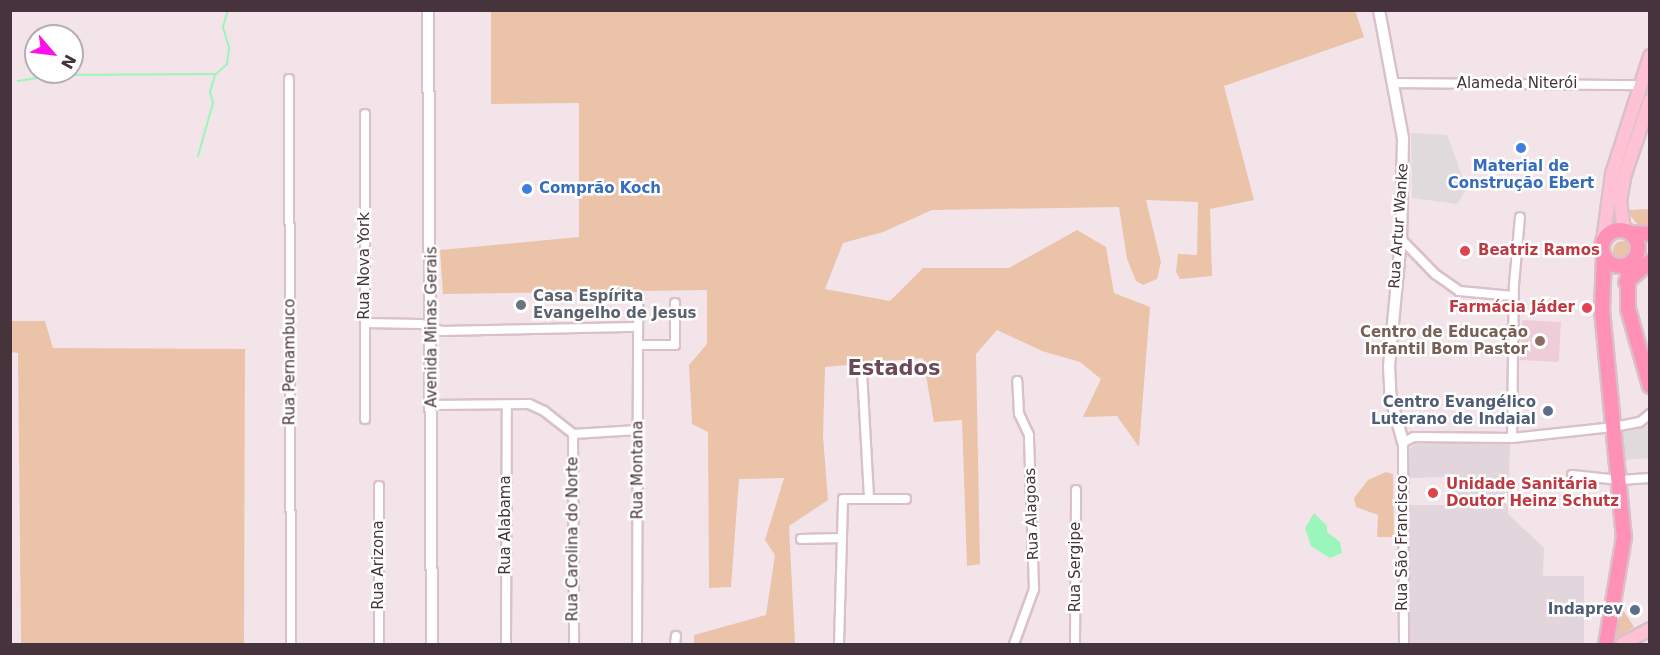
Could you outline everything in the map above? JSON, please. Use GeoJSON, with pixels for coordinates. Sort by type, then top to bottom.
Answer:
{"type":"FeatureCollection","features":[{"type":"Feature","properties":{"kind":"main road"},"geometry":{"type":"LineString","coordinates":[[1606,645],[1623,549],[1620,480],[1602,298],[1603,242],[1650,56]]}},
{"type":"Feature","properties":{"kind":"main road"},"geometry":{"type":"LineString","coordinates":[[1650,100],[1646,121],[1624,155],[1620,201],[1627,232],[1638,247],[1630,262],[1626,289],[1633,338],[1650,386]]}},
{"type":"Feature","properties":{"kind":"main road"},"geometry":{"type":"LineString","coordinates":[[1603,242],[1612,232],[1650,234]]}},
{"type":"Feature","properties":{"kind":"main road"},"geometry":{"type":"LineString","coordinates":[[1604,256],[1612,264],[1650,262]]}},
{"type":"Feature","properties":{"kind":"main road"},"geometry":{"type":"LineString","coordinates":[[1602,298],[1609,293],[1626,289],[1650,262]]}},
{"type":"Feature","properties":{"kind":"main road"},"geometry":{"type":"LineString","coordinates":[[1622,645],[1650,629]]}},
{"type":"Feature","properties":{"kind":"street","name":"Avenida Minas Gerais"},"geometry":{"type":"LineString","coordinates":[[428,10],[432,328],[432,645]]}},
{"type":"Feature","properties":{"kind":"street","name":"Rua Artur Wanke"},"geometry":{"type":"LineString","coordinates":[[1379,10],[1403,138],[1401,239],[1389,366],[1395,422],[1403,442]]}},
{"type":"Feature","properties":{"kind":"street","name":"Rua Pernambuco"},"geometry":{"type":"LineString","coordinates":[[289,79],[291,645]]}},
{"type":"Feature","properties":{"kind":"street","name":"Alameda Niterói"},"geometry":{"type":"LineString","coordinates":[[1393,83],[1641,86]]}},
{"type":"Feature","properties":{"kind":"street","name":"Rua Nova York"},"geometry":{"type":"LineString","coordinates":[[365,114],[365,419]]}},
{"type":"Feature","properties":{"kind":"street"},"geometry":{"type":"LineString","coordinates":[[1512,438],[1514,296],[1521,218]]}},
{"type":"Feature","properties":{"kind":"street"},"geometry":{"type":"LineString","coordinates":[[1401,239],[1435,274],[1459,291],[1514,296]]}},
{"type":"Feature","properties":{"kind":"street","name":"Rua Montana"},"geometry":{"type":"LineString","coordinates":[[637,645],[638,296]]}},
{"type":"Feature","properties":{"kind":"street"},"geometry":{"type":"LineString","coordinates":[[638,345],[675,345],[675,303]]}},
{"type":"Feature","properties":{"kind":"street"},"geometry":{"type":"LineString","coordinates":[[365,323],[432,328],[441,331],[638,327]]}},
{"type":"Feature","properties":{"kind":"street"},"geometry":{"type":"LineString","coordinates":[[862,372],[869,499]]}},
{"type":"Feature","properties":{"kind":"street","name":"Rua Alagoas"},"geometry":{"type":"LineString","coordinates":[[1014,645],[1034,589],[1029,435],[1020,414],[1017,381]]}},
{"type":"Feature","properties":{"kind":"street"},"geometry":{"type":"LineString","coordinates":[[432,405],[529,404],[544,411],[573,434],[638,430]]}},
{"type":"Feature","properties":{"kind":"street","name":"Rua Alabama"},"geometry":{"type":"LineString","coordinates":[[506,645],[507,405]]}},
{"type":"Feature","properties":{"kind":"street"},"geometry":{"type":"LineString","coordinates":[[1403,442],[1414,437],[1512,438],[1640,422],[1650,414]]}},
{"type":"Feature","properties":{"kind":"street","name":"Rua Carolina do Norte"},"geometry":{"type":"LineString","coordinates":[[573,434],[574,645]]}},
{"type":"Feature","properties":{"kind":"street","name":"Rua São Francisco"},"geometry":{"type":"LineString","coordinates":[[1403,442],[1404,645]]}},
{"type":"Feature","properties":{"kind":"street"},"geometry":{"type":"LineString","coordinates":[[1572,475],[1620,480],[1650,478]]}},
{"type":"Feature","properties":{"kind":"street","name":"Rua Arizona"},"geometry":{"type":"LineString","coordinates":[[379,486],[379,645]]}},
{"type":"Feature","properties":{"kind":"street","name":"Rua Sergipe"},"geometry":{"type":"LineString","coordinates":[[1075,645],[1076,490]]}},
{"type":"Feature","properties":{"kind":"street"},"geometry":{"type":"LineString","coordinates":[[839,645],[843,499],[906,499]]}},
{"type":"Feature","properties":{"kind":"street"},"geometry":{"type":"LineString","coordinates":[[801,539],[842,538]]}},
{"type":"Feature","properties":{"kind":"shaded area"},"geometry":{"type":"Polygon","coordinates":[[[1355,10],[1364,37],[1224,86],[1254,200],[1210,209],[1212,276],[1180,279],[1176,272],[1178,254],[1197,255],[1198,202],[1146,200],[1161,262],[1157,279],[1143,285],[1136,281],[1127,259],[1119,207],[932,210],[883,232],[843,243],[825,289],[890,301],[923,268],[1009,268],[1077,230],[1106,247],[1114,293],[1150,307],[1139,447],[1117,416],[1083,417],[1101,379],[1080,362],[1042,351],[997,330],[976,354],[980,564],[967,566],[962,420],[934,422],[923,358],[825,367],[823,436],[828,500],[789,526],[795,644],[694,644],[694,635],[766,615],[775,555],[765,540],[784,478],[739,479],[731,587],[709,588],[708,432],[692,424],[689,365],[707,344],[707,290],[443,294],[440,250],[579,237],[579,103],[491,104],[491,11],[1355,10]]]}},
{"type":"Feature","properties":{"kind":"shaded area"},"geometry":{"type":"Polygon","coordinates":[[[1411,133],[1447,135],[1467,189],[1457,204],[1412,198],[1411,133]]]}},
{"type":"Feature","properties":{"kind":"shaded area"},"geometry":{"type":"Polygon","coordinates":[[[1649,209],[1649,226],[1638,225],[1629,214],[1629,210],[1649,209]]]}},
{"type":"Feature","properties":{"kind":"shaded area"},"geometry":{"type":"Polygon","coordinates":[[[1622,241],[1630,246],[1631,250],[1626,258],[1622,259],[1614,254],[1613,250],[1618,242],[1622,241]]]}},
{"type":"Feature","properties":{"kind":"shaded area","name":"Centro de Educação Infantil Bom Pastor"},"geometry":{"type":"Polygon","coordinates":[[[1522,320],[1561,322],[1559,362],[1520,360],[1522,320]]]}},
{"type":"Feature","properties":{"kind":"shaded area"},"geometry":{"type":"Polygon","coordinates":[[[11,321],[45,321],[53,348],[245,349],[244,644],[21,644],[18,353],[11,352],[11,321]]]}},
{"type":"Feature","properties":{"kind":"shaded area"},"geometry":{"type":"Polygon","coordinates":[[[1649,426],[1649,458],[1625,460],[1621,429],[1649,426]]]}},
{"type":"Feature","properties":{"kind":"shaded area"},"geometry":{"type":"Polygon","coordinates":[[[1417,443],[1510,443],[1508,514],[1544,548],[1543,576],[1584,576],[1584,644],[1410,644],[1409,505],[1453,505],[1455,477],[1409,478],[1408,450],[1417,443]]]}},
{"type":"Feature","properties":{"kind":"shaded area"},"geometry":{"type":"Polygon","coordinates":[[[1386,472],[1393,474],[1394,537],[1377,537],[1378,515],[1356,507],[1354,498],[1368,480],[1386,472]]]}},
{"type":"Feature","properties":{"kind":"shaded area"},"geometry":{"type":"Polygon","coordinates":[[[1314,513],[1327,526],[1327,532],[1340,542],[1342,553],[1330,558],[1311,546],[1305,528],[1314,513]]]}},
{"type":"Feature","properties":{"kind":"shaded area"},"geometry":{"type":"Polygon","coordinates":[[[1617,601],[1634,627],[1609,643],[1617,601]]]}},
{"type":"Feature","properties":{"kind":"waterway"},"geometry":{"type":"LineString","coordinates":[[18,81],[56,75],[216,74],[227,64],[229,47],[223,27],[228,10]]}},
{"type":"Feature","properties":{"kind":"waterway"},"geometry":{"type":"LineString","coordinates":[[198,156],[213,103],[210,92],[215,75]]}},
{"type":"Feature","properties":{"kind":"place","name":"Material de Construção Ebert"},"geometry":{"type":"Point","coordinates":[1521,148]}},
{"type":"Feature","properties":{"kind":"place","name":"Comprão Koch"},"geometry":{"type":"Point","coordinates":[527,189]}},
{"type":"Feature","properties":{"kind":"place","name":"Beatriz Ramos"},"geometry":{"type":"Point","coordinates":[1465,251]}},
{"type":"Feature","properties":{"kind":"place","name":"Casa Espírita Evangelho de Jesus"},"geometry":{"type":"Point","coordinates":[521,305]}},
{"type":"Feature","properties":{"kind":"place","name":"Farmácia Jáder"},"geometry":{"type":"Point","coordinates":[1587,308]}},
{"type":"Feature","properties":{"kind":"place","name":"Centro de Educação Infantil Bom Pastor"},"geometry":{"type":"Point","coordinates":[1540,341]}},
{"type":"Feature","properties":{"kind":"place","name":"Centro Evangélico Luterano de Indaial"},"geometry":{"type":"Point","coordinates":[1548,411]}},
{"type":"Feature","properties":{"kind":"place","name":"Unidade Sanitária Doutor Heinz Schutz"},"geometry":{"type":"Point","coordinates":[1433,493]}},
{"type":"Feature","properties":{"kind":"place","name":"Indaprev"},"geometry":{"type":"Point","coordinates":[1635,610]}},
{"type":"Feature","properties":{"kind":"district","name":"Estados"},"geometry":{"type":"Point","coordinates":[894,368]}}]}
